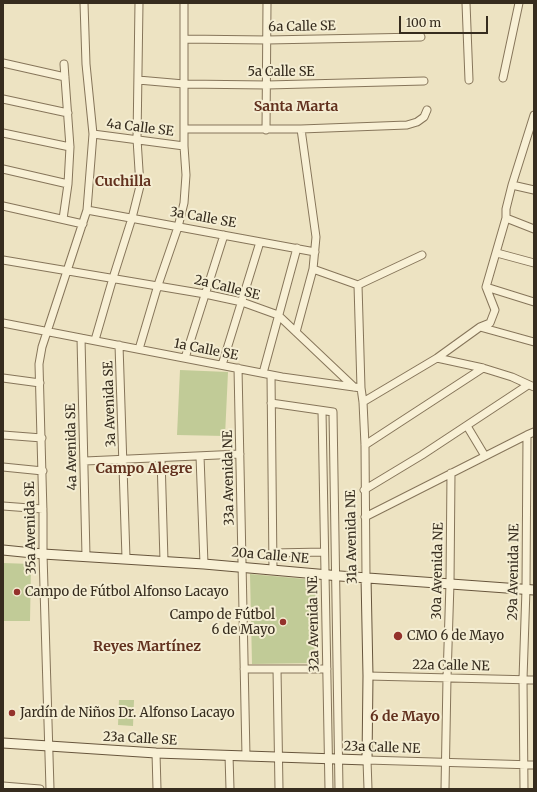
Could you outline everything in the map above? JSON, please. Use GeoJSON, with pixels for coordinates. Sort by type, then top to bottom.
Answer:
{"type":"FeatureCollection","features":[{"type":"Feature","properties":{"kind":"street","name":"35a Avenida SE"},"geometry":{"type":"LineString","coordinates":[[50,789],[39,364],[42,347],[66,270],[87,210],[92,134],[86,64],[84,3]]}},
{"type":"Feature","properties":{"kind":"street"},"geometry":{"type":"LineString","coordinates":[[95,340],[132,218],[140,186],[137,140],[139,3]]}},
{"type":"Feature","properties":{"kind":"street"},"geometry":{"type":"LineString","coordinates":[[139,349],[158,285],[178,227],[184,203],[186,175],[184,146],[184,3]]}},
{"type":"Feature","properties":{"kind":"street"},"geometry":{"type":"LineString","coordinates":[[266,130],[268,3]]}},
{"type":"Feature","properties":{"kind":"street"},"geometry":{"type":"LineString","coordinates":[[466,3],[469,80]]}},
{"type":"Feature","properties":{"kind":"street"},"geometry":{"type":"LineString","coordinates":[[502,78],[519,3]]}},
{"type":"Feature","properties":{"kind":"street","name":"6a Calle SE"},"geometry":{"type":"LineString","coordinates":[[184,39],[267,40],[421,37]]}},
{"type":"Feature","properties":{"kind":"street"},"geometry":{"type":"LineString","coordinates":[[3,63],[65,77]]}},
{"type":"Feature","properties":{"kind":"street"},"geometry":{"type":"LineString","coordinates":[[63,219],[68,184],[70,147],[64,64]]}},
{"type":"Feature","properties":{"kind":"street","name":"5a Calle SE"},"geometry":{"type":"LineString","coordinates":[[138,80],[184,84],[267,85],[424,81]]}},
{"type":"Feature","properties":{"kind":"street"},"geometry":{"type":"LineString","coordinates":[[3,99],[68,113]]}},
{"type":"Feature","properties":{"kind":"street","name":"4a Calle SE"},"geometry":{"type":"LineString","coordinates":[[184,129],[266,130],[407,125],[417,122],[424,117],[427,110]]}},
{"type":"Feature","properties":{"kind":"street"},"geometry":{"type":"LineString","coordinates":[[363,402],[437,358],[480,327],[490,323],[495,310],[486,288],[506,218],[506,209],[512,185],[534,116]]}},
{"type":"Feature","properties":{"kind":"street"},"geometry":{"type":"LineString","coordinates":[[296,332],[313,269],[316,237],[301,129]]}},
{"type":"Feature","properties":{"kind":"street"},"geometry":{"type":"LineString","coordinates":[[3,133],[70,147]]}},
{"type":"Feature","properties":{"kind":"street","name":"4a Calle SE"},"geometry":{"type":"LineString","coordinates":[[92,134],[184,146]]}},
{"type":"Feature","properties":{"kind":"street"},"geometry":{"type":"LineString","coordinates":[[3,169],[68,184]]}},
{"type":"Feature","properties":{"kind":"street"},"geometry":{"type":"LineString","coordinates":[[512,185],[534,190]]}},
{"type":"Feature","properties":{"kind":"street"},"geometry":{"type":"LineString","coordinates":[[3,206],[82,224]]}},
{"type":"Feature","properties":{"kind":"street","name":"3a Calle SE"},"geometry":{"type":"LineString","coordinates":[[87,210],[315,252]]}},
{"type":"Feature","properties":{"kind":"street"},"geometry":{"type":"LineString","coordinates":[[506,218],[534,229]]}},
{"type":"Feature","properties":{"kind":"street"},"geometry":{"type":"LineString","coordinates":[[185,358],[224,235]]}},
{"type":"Feature","properties":{"kind":"street"},"geometry":{"type":"LineString","coordinates":[[222,365],[260,242]]}},
{"type":"Feature","properties":{"kind":"street"},"geometry":{"type":"LineString","coordinates":[[273,570],[271,403],[267,374],[278,315],[297,248]]}},
{"type":"Feature","properties":{"kind":"street"},"geometry":{"type":"LineString","coordinates":[[497,253],[534,263]]}},
{"type":"Feature","properties":{"kind":"street"},"geometry":{"type":"LineString","coordinates":[[313,269],[358,285],[422,255]]}},
{"type":"Feature","properties":{"kind":"street","name":"2a Calle SE"},"geometry":{"type":"LineString","coordinates":[[3,260],[158,285],[242,302],[278,315],[358,388]]}},
{"type":"Feature","properties":{"kind":"street","name":"31a Avenida NE"},"geometry":{"type":"LineString","coordinates":[[358,285],[358,388],[363,402],[365,446],[364,490],[368,676],[368,789]]}},
{"type":"Feature","properties":{"kind":"street"},"geometry":{"type":"LineString","coordinates":[[486,288],[534,302]]}},
{"type":"Feature","properties":{"kind":"street","name":"1a Calle SE"},"geometry":{"type":"LineString","coordinates":[[3,323],[267,374],[358,388]]}},
{"type":"Feature","properties":{"kind":"street"},"geometry":{"type":"LineString","coordinates":[[480,327],[534,342]]}},
{"type":"Feature","properties":{"kind":"street","name":"4a Avenida SE"},"geometry":{"type":"LineString","coordinates":[[81,338],[86,556]]}},
{"type":"Feature","properties":{"kind":"street","name":"3a Avenida SE"},"geometry":{"type":"LineString","coordinates":[[120,345],[126,558]]}},
{"type":"Feature","properties":{"kind":"street"},"geometry":{"type":"LineString","coordinates":[[437,358],[483,368],[512,377],[531,386]]}},
{"type":"Feature","properties":{"kind":"street","name":"33a Avenida NE"},"geometry":{"type":"LineString","coordinates":[[238,368],[246,756]]}},
{"type":"Feature","properties":{"kind":"street"},"geometry":{"type":"LineString","coordinates":[[365,446],[483,368]]}},
{"type":"Feature","properties":{"kind":"street"},"geometry":{"type":"LineString","coordinates":[[3,378],[40,384]]}},
{"type":"Feature","properties":{"kind":"street"},"geometry":{"type":"LineString","coordinates":[[364,490],[531,386]]}},
{"type":"Feature","properties":{"kind":"street"},"geometry":{"type":"LineString","coordinates":[[271,403],[333,412],[339,789]]}},
{"type":"Feature","properties":{"kind":"street","name":"32a Avenida NE"},"geometry":{"type":"LineString","coordinates":[[322,411],[329,789]]}},
{"type":"Feature","properties":{"kind":"street"},"geometry":{"type":"LineString","coordinates":[[467,426],[485,456]]}},
{"type":"Feature","properties":{"kind":"street"},"geometry":{"type":"LineString","coordinates":[[365,517],[531,434]]}},
{"type":"Feature","properties":{"kind":"street","name":"29a Avenida NE"},"geometry":{"type":"LineString","coordinates":[[524,789],[523,679],[530,589],[531,434]]}},
{"type":"Feature","properties":{"kind":"street"},"geometry":{"type":"LineString","coordinates":[[3,435],[42,438]]}},
{"type":"Feature","properties":{"kind":"street"},"geometry":{"type":"LineString","coordinates":[[85,462],[240,454]]}},
{"type":"Feature","properties":{"kind":"street"},"geometry":{"type":"LineString","coordinates":[[200,456],[204,564]]}},
{"type":"Feature","properties":{"kind":"street"},"geometry":{"type":"LineString","coordinates":[[161,458],[164,561]]}},
{"type":"Feature","properties":{"kind":"street"},"geometry":{"type":"LineString","coordinates":[[3,467],[42,471]]}},
{"type":"Feature","properties":{"kind":"street","name":"30a Avenida NE"},"geometry":{"type":"LineString","coordinates":[[446,789],[445,763],[450,583],[451,473]]}},
{"type":"Feature","properties":{"kind":"street"},"geometry":{"type":"LineString","coordinates":[[3,506],[43,509]]}},
{"type":"Feature","properties":{"kind":"street","name":"20a Calle NE"},"geometry":{"type":"LineString","coordinates":[[3,550],[43,554],[204,564],[336,576],[530,589]]}},
{"type":"Feature","properties":{"kind":"street"},"geometry":{"type":"LineString","coordinates":[[273,553],[324,552]]}},
{"type":"Feature","properties":{"kind":"street"},"geometry":{"type":"LineString","coordinates":[[244,668],[327,669]]}},
{"type":"Feature","properties":{"kind":"street"},"geometry":{"type":"LineString","coordinates":[[277,669],[279,789]]}},
{"type":"Feature","properties":{"kind":"street","name":"22a Calle NE"},"geometry":{"type":"LineString","coordinates":[[368,676],[534,680]]}},
{"type":"Feature","properties":{"kind":"street"},"geometry":{"type":"LineString","coordinates":[[3,744],[49,746]]}},
{"type":"Feature","properties":{"kind":"street","name":"23a Calle SE"},"geometry":{"type":"LineString","coordinates":[[49,746],[156,753],[229,755]]}},
{"type":"Feature","properties":{"kind":"street"},"geometry":{"type":"LineString","coordinates":[[156,753],[157,789]]}},
{"type":"Feature","properties":{"kind":"street"},"geometry":{"type":"LineString","coordinates":[[229,755],[230,789]]}},
{"type":"Feature","properties":{"kind":"street","name":"23a Calle NE"},"geometry":{"type":"LineString","coordinates":[[229,755],[534,765]]}},
{"type":"Feature","properties":{"kind":"street"},"geometry":{"type":"LineString","coordinates":[[3,786],[40,789]]}},
{"type":"Feature","properties":{"kind":"green space"},"geometry":{"type":"Polygon","coordinates":[[[180,370],[228,372],[225,436],[177,435],[180,370]]]}},
{"type":"Feature","properties":{"kind":"green space","name":"Campo de Fútbol Alfonso Lacayo"},"geometry":{"type":"Polygon","coordinates":[[[3,563],[31,564],[30,621],[3,621],[3,563]]]}},
{"type":"Feature","properties":{"kind":"green space","name":"Campo de Fútbol 6 de Mayo"},"geometry":{"type":"Polygon","coordinates":[[[250,574],[316,580],[314,663],[252,664],[250,574]]]}},
{"type":"Feature","properties":{"kind":"green space"},"geometry":{"type":"Polygon","coordinates":[[[119,700],[134,700],[133,726],[118,725],[119,700]]]}},
{"type":"Feature","properties":{"kind":"place","name":"Campo de Fútbol Alfonso Lacayo"},"geometry":{"type":"Point","coordinates":[17,592]}},
{"type":"Feature","properties":{"kind":"place","name":"Campo de Fútbol 6 de Mayo"},"geometry":{"type":"Point","coordinates":[283,622]}},
{"type":"Feature","properties":{"kind":"place","name":"CMO 6 de Mayo"},"geometry":{"type":"Point","coordinates":[398,636]}},
{"type":"Feature","properties":{"kind":"place","name":"Jardín de Niños Dr. Alfonso Lacayo"},"geometry":{"type":"Point","coordinates":[12,713]}},
{"type":"Feature","properties":{"kind":"district","name":"Santa Marta"},"geometry":{"type":"Point","coordinates":[296,107]}},
{"type":"Feature","properties":{"kind":"district","name":"Cuchilla"},"geometry":{"type":"Point","coordinates":[123,182]}},
{"type":"Feature","properties":{"kind":"district","name":"Campo Alegre"},"geometry":{"type":"Point","coordinates":[144,469]}},
{"type":"Feature","properties":{"kind":"district","name":"Reyes Martínez"},"geometry":{"type":"Point","coordinates":[147,647]}},
{"type":"Feature","properties":{"kind":"district","name":"6 de Mayo"},"geometry":{"type":"Point","coordinates":[405,717]}}]}
